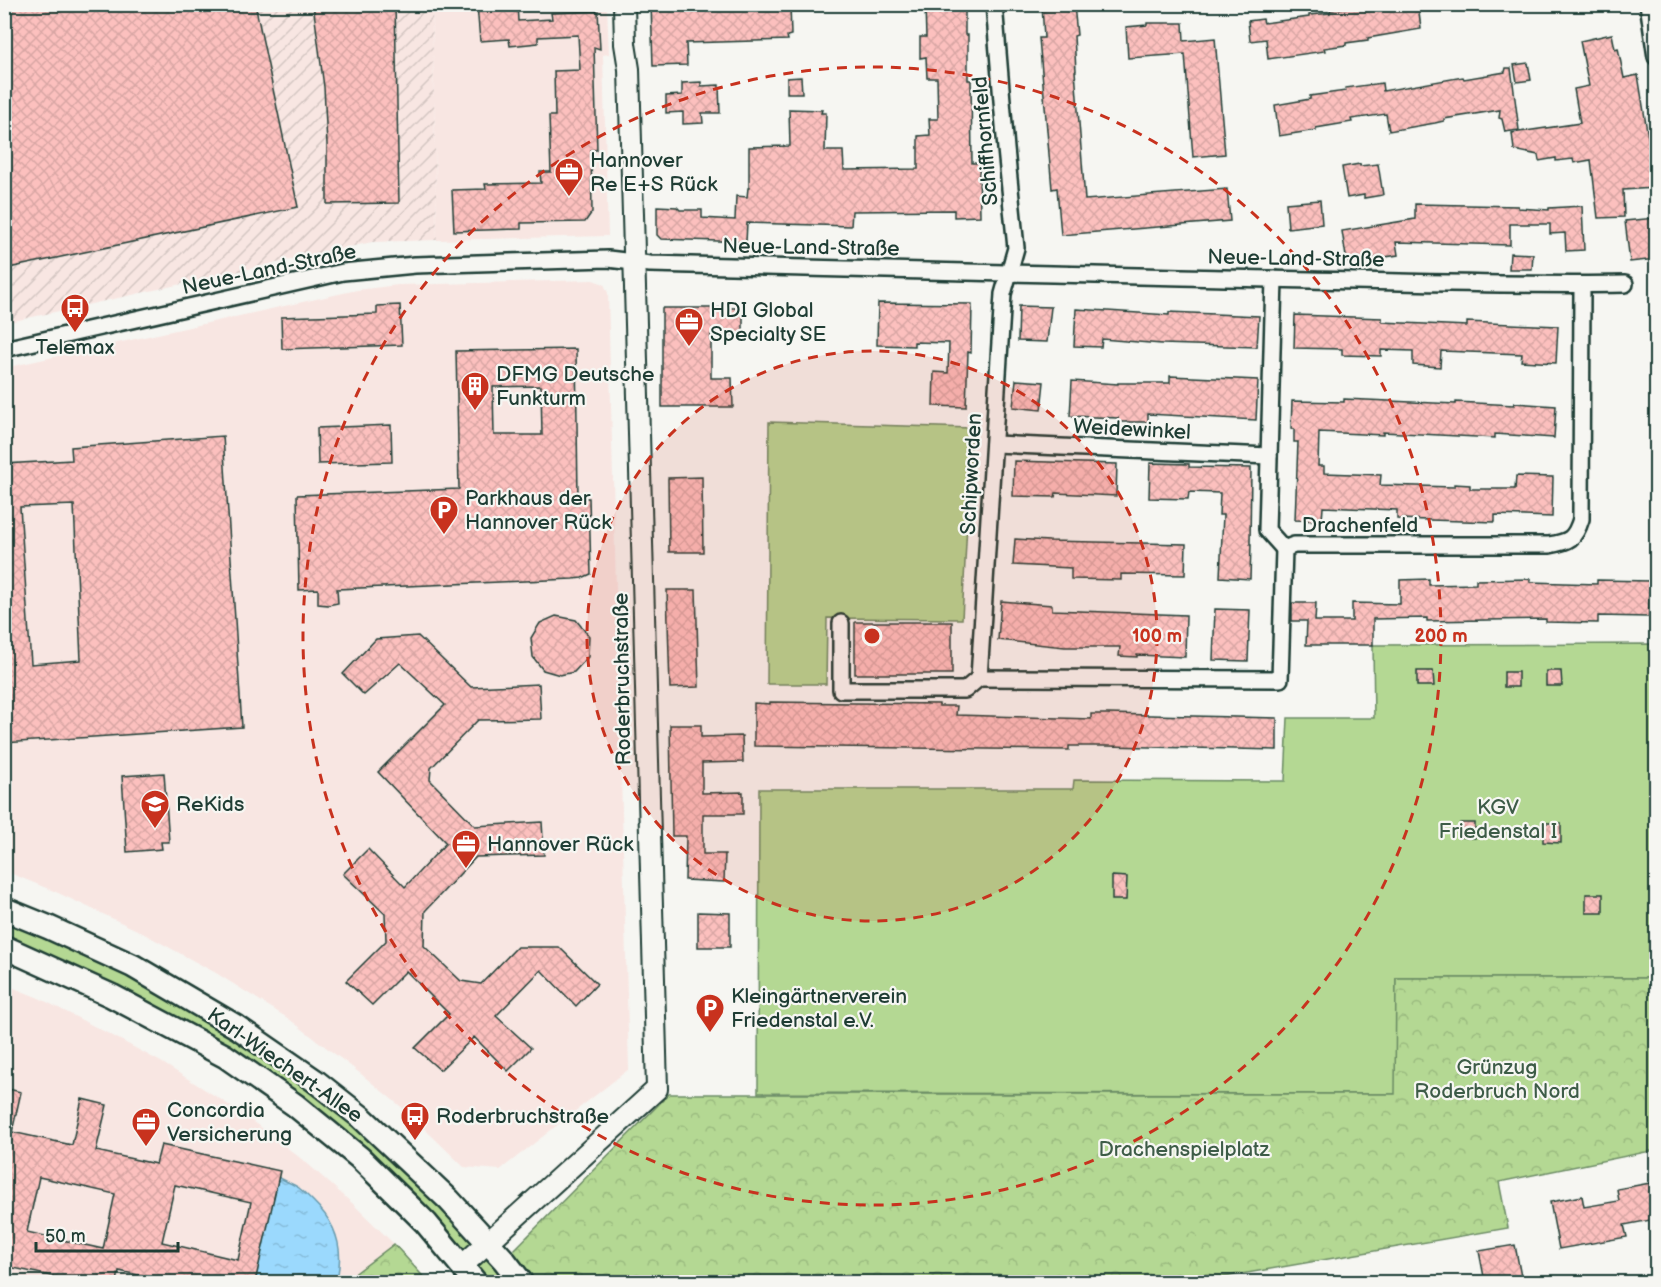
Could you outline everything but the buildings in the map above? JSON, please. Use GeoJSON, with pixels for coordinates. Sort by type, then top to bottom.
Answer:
{"type":"FeatureCollection","features":[{"type":"Feature","properties":{"kind":"main road","name":"Karl-Wiechert-Allee"},"geometry":{"type":"LineString","coordinates":[[4,909],[133,966],[247,1033],[314,1080],[360,1117],[449,1200],[521,1282]]}},
{"type":"Feature","properties":{"kind":"main road","name":"Karl-Wiechert-Allee"},"geometry":{"type":"LineString","coordinates":[[4,947],[112,996],[225,1056],[295,1105],[360,1158],[426,1223],[468,1274]]}},
{"type":"Feature","properties":{"kind":"street","name":"Roderbruchstraße"},"geometry":{"type":"LineString","coordinates":[[468,1274],[487,1242],[657,1089],[629,69],[625,44],[624,4]]}},
{"type":"Feature","properties":{"kind":"street","name":"Schiffhornfeld"},"geometry":{"type":"LineString","coordinates":[[994,4],[1016,248],[1009,273]]}},
{"type":"Feature","properties":{"kind":"street"},"geometry":{"type":"LineString","coordinates":[[1648,4],[1656,57]]}},
{"type":"Feature","properties":{"kind":"street","name":"Neue-Land-Straße"},"geometry":{"type":"LineString","coordinates":[[4,349],[343,272],[415,265],[608,259],[650,264],[1009,273],[1625,284]]}},
{"type":"Feature","properties":{"kind":"street","name":"Schipworden"},"geometry":{"type":"LineString","coordinates":[[979,678],[1003,294],[1009,273]]}},
{"type":"Feature","properties":{"kind":"street"},"geometry":{"type":"LineString","coordinates":[[1274,279],[1267,530],[1284,549]]}},
{"type":"Feature","properties":{"kind":"street","name":"Drachenfeld"},"geometry":{"type":"LineString","coordinates":[[979,678],[1280,679],[1284,549],[1294,545],[1549,545],[1570,540],[1577,531],[1581,519],[1582,285]]}},
{"type":"Feature","properties":{"kind":"street","name":"Weidewinkel"},"geometry":{"type":"LineString","coordinates":[[993,444],[1269,456]]}},
{"type":"Feature","properties":{"kind":"street"},"geometry":{"type":"LineString","coordinates":[[841,622],[841,690],[965,690],[979,678]]}},
{"type":"Feature","properties":{"kind":"shaded area"},"geometry":{"type":"Polygon","coordinates":[[[4,5],[432,5],[437,240],[372,242],[5,323],[4,5]]]}},
{"type":"Feature","properties":{"kind":"shaded area"},"geometry":{"type":"Polygon","coordinates":[[[432,5],[607,5],[609,54],[603,55],[608,236],[437,240],[432,5]]]}},
{"type":"Feature","properties":{"kind":"shaded area"},"geometry":{"type":"Polygon","coordinates":[[[593,280],[604,284],[608,293],[629,1069],[500,1170],[464,1167],[405,1110],[289,1019],[216,973],[137,930],[5,871],[4,368],[357,290],[398,285],[593,280]]]}},
{"type":"Feature","properties":{"kind":"shaded area","name":"Concordia Versicherung"},"geometry":{"type":"Polygon","coordinates":[[[4,984],[39,998],[113,1036],[161,1062],[220,1099],[309,1165],[394,1244],[344,1282],[5,1282],[4,984]]]}},
{"type":"Feature","properties":{"kind":"green space"},"geometry":{"type":"Polygon","coordinates":[[[769,422],[972,428],[962,619],[827,618],[826,684],[767,684],[769,422]]]}},
{"type":"Feature","properties":{"kind":"green space","name":"KGV Friedenstal I"},"geometry":{"type":"Polygon","coordinates":[[[1656,644],[1656,978],[1396,978],[1396,1094],[758,1093],[759,789],[1073,789],[1074,780],[1285,781],[1288,718],[1374,718],[1373,645],[1656,644]]]}},
{"type":"Feature","properties":{"kind":"green space"},"geometry":{"type":"Polygon","coordinates":[[[4,909],[48,927],[314,1080],[521,1282],[475,1282],[295,1105],[5,947],[4,909]]]}},
{"type":"Feature","properties":{"kind":"green space","name":"Grünzug Roderbruch Nord"},"geometry":{"type":"Polygon","coordinates":[[[1396,978],[1656,978],[1656,1150],[1499,1182],[1508,1228],[1195,1282],[521,1282],[504,1260],[669,1094],[1395,1094],[1396,978]]]}},
{"type":"Feature","properties":{"kind":"green space"},"geometry":{"type":"Polygon","coordinates":[[[394,1244],[428,1282],[344,1282],[394,1244]]]}},
{"type":"Feature","properties":{"kind":"water"},"geometry":{"type":"Polygon","coordinates":[[[278,1177],[301,1190],[328,1219],[337,1238],[339,1249],[339,1271],[336,1282],[255,1282],[278,1177]]]}},
{"type":"Feature","properties":{"kind":"place","name":"Hannover Re E+S Rück"},"geometry":{"type":"Point","coordinates":[569,198]}},
{"type":"Feature","properties":{"kind":"place","name":"Telemax"},"geometry":{"type":"Point","coordinates":[75,334]}},
{"type":"Feature","properties":{"kind":"place","name":"HDI Global Specialty SE"},"geometry":{"type":"Point","coordinates":[689,348]}},
{"type":"Feature","properties":{"kind":"place","name":"DFMG Deutsche Funkturm"},"geometry":{"type":"Point","coordinates":[475,412]}},
{"type":"Feature","properties":{"kind":"place","name":"Parkhaus der Hannover Rück"},"geometry":{"type":"Point","coordinates":[444,536]}},
{"type":"Feature","properties":{"kind":"place","name":"ReKids"},"geometry":{"type":"Point","coordinates":[155,830]}},
{"type":"Feature","properties":{"kind":"place","name":"Hannover Rück"},"geometry":{"type":"Point","coordinates":[466,870]}},
{"type":"Feature","properties":{"kind":"place","name":"Kleingärtnerverein Friedenstal e.V."},"geometry":{"type":"Point","coordinates":[710,1034]}},
{"type":"Feature","properties":{"kind":"place","name":"Roderbruchstraße"},"geometry":{"type":"Point","coordinates":[415,1142]}},
{"type":"Feature","properties":{"kind":"place","name":"Concordia Versicherung"},"geometry":{"type":"Point","coordinates":[146,1148]}},
{"type":"Feature","properties":{"kind":"park label","name":"Drachenspielplatz"},"geometry":{"type":"Point","coordinates":[1184,1149]}}]}
